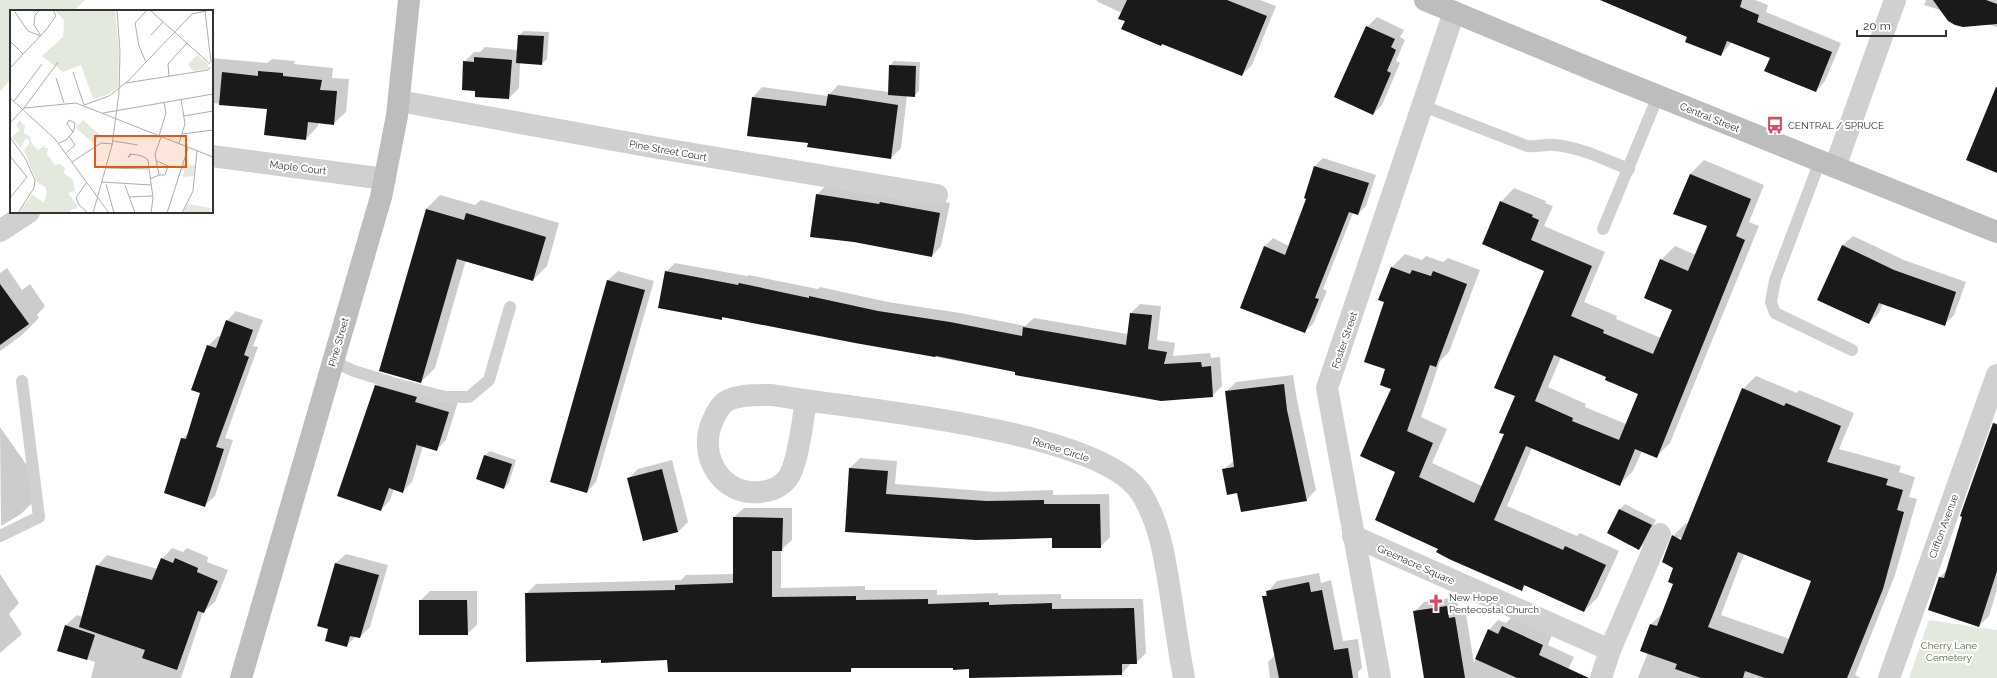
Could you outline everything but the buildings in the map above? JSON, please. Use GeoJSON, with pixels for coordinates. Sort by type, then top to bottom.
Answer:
{"type":"FeatureCollection","features":[{"type":"Feature","properties":{"kind":"main road","name":"Pine Street"},"geometry":{"type":"LineString","coordinates":[[241,678],[332,361],[381,197],[398,116],[409,0]]}},
{"type":"Feature","properties":{"kind":"main road","name":"Central Street"},"geometry":{"type":"LineString","coordinates":[[1425,0],[1658,96],[1997,232]]}},
{"type":"Feature","properties":{"kind":"street"},"geometry":{"type":"LineString","coordinates":[[1828,164],[1895,0]]}},
{"type":"Feature","properties":{"kind":"street","name":"Foster Street"},"geometry":{"type":"LineString","coordinates":[[1380,678],[1327,388],[1454,12]]}},
{"type":"Feature","properties":{"kind":"street","name":"Pine Street Court"},"geometry":{"type":"LineString","coordinates":[[399,101],[658,148],[937,195]]}},
{"type":"Feature","properties":{"kind":"street","name":"Maple Court"},"geometry":{"type":"LineString","coordinates":[[213,156],[384,179]]}},
{"type":"Feature","properties":{"kind":"street"},"geometry":{"type":"LineString","coordinates":[[0,231],[27,213]]}},
{"type":"Feature","properties":{"kind":"street","name":"Clifton Avenue"},"geometry":{"type":"LineString","coordinates":[[1890,678],[1997,375]]}},
{"type":"Feature","properties":{"kind":"street","name":"Renee Circle"},"geometry":{"type":"LineString","coordinates":[[806,400],[794,467],[784,482],[773,489],[764,492],[744,492],[734,489],[718,474],[709,454],[708,433],[717,411],[725,403],[734,398],[756,395],[772,395],[939,419],[1006,433],[1066,448],[1120,472],[1140,492],[1155,520],[1162,545],[1184,678]]}},
{"type":"Feature","properties":{"kind":"street"},"geometry":{"type":"LineString","coordinates":[[1601,678],[1610,650],[1660,534]]}},
{"type":"Feature","properties":{"kind":"street","name":"Greenacre Square"},"geometry":{"type":"LineString","coordinates":[[1353,536],[1610,650]]}},
{"type":"Feature","properties":{"kind":"lane"},"geometry":{"type":"LineString","coordinates":[[1603,229],[1658,96]]}},
{"type":"Feature","properties":{"kind":"lane"},"geometry":{"type":"LineString","coordinates":[[1423,106],[1527,146],[1538,147],[1553,144],[1569,147],[1628,169]]}},
{"type":"Feature","properties":{"kind":"lane"},"geometry":{"type":"LineString","coordinates":[[1828,164],[1775,280],[1771,302],[1776,313],[1852,350]]}},
{"type":"Feature","properties":{"kind":"lane"},"geometry":{"type":"LineString","coordinates":[[332,361],[354,371],[403,386],[445,397],[469,397],[488,380],[510,307]]}},
{"type":"Feature","properties":{"kind":"lane"},"geometry":{"type":"LineString","coordinates":[[0,536],[39,518],[22,381]]}},
{"type":"Feature","properties":{"kind":"green space"},"geometry":{"type":"Polygon","coordinates":[[[0,0],[85,0],[75,10],[10,10],[10,80],[0,91],[0,0]]]}},
{"type":"Feature","properties":{"kind":"green space","name":"Cherry Lane Cemetery"},"geometry":{"type":"Polygon","coordinates":[[[1929,620],[1997,630],[1997,678],[1909,678],[1929,620]]]}},
{"type":"Feature","properties":{"kind":"place","name":"CENTRAL / SPRUCE"},"geometry":{"type":"Point","coordinates":[1775,125]}},
{"type":"Feature","properties":{"kind":"place","name":"New Hope Pentecostal Church"},"geometry":{"type":"Point","coordinates":[1436,603]}}]}
